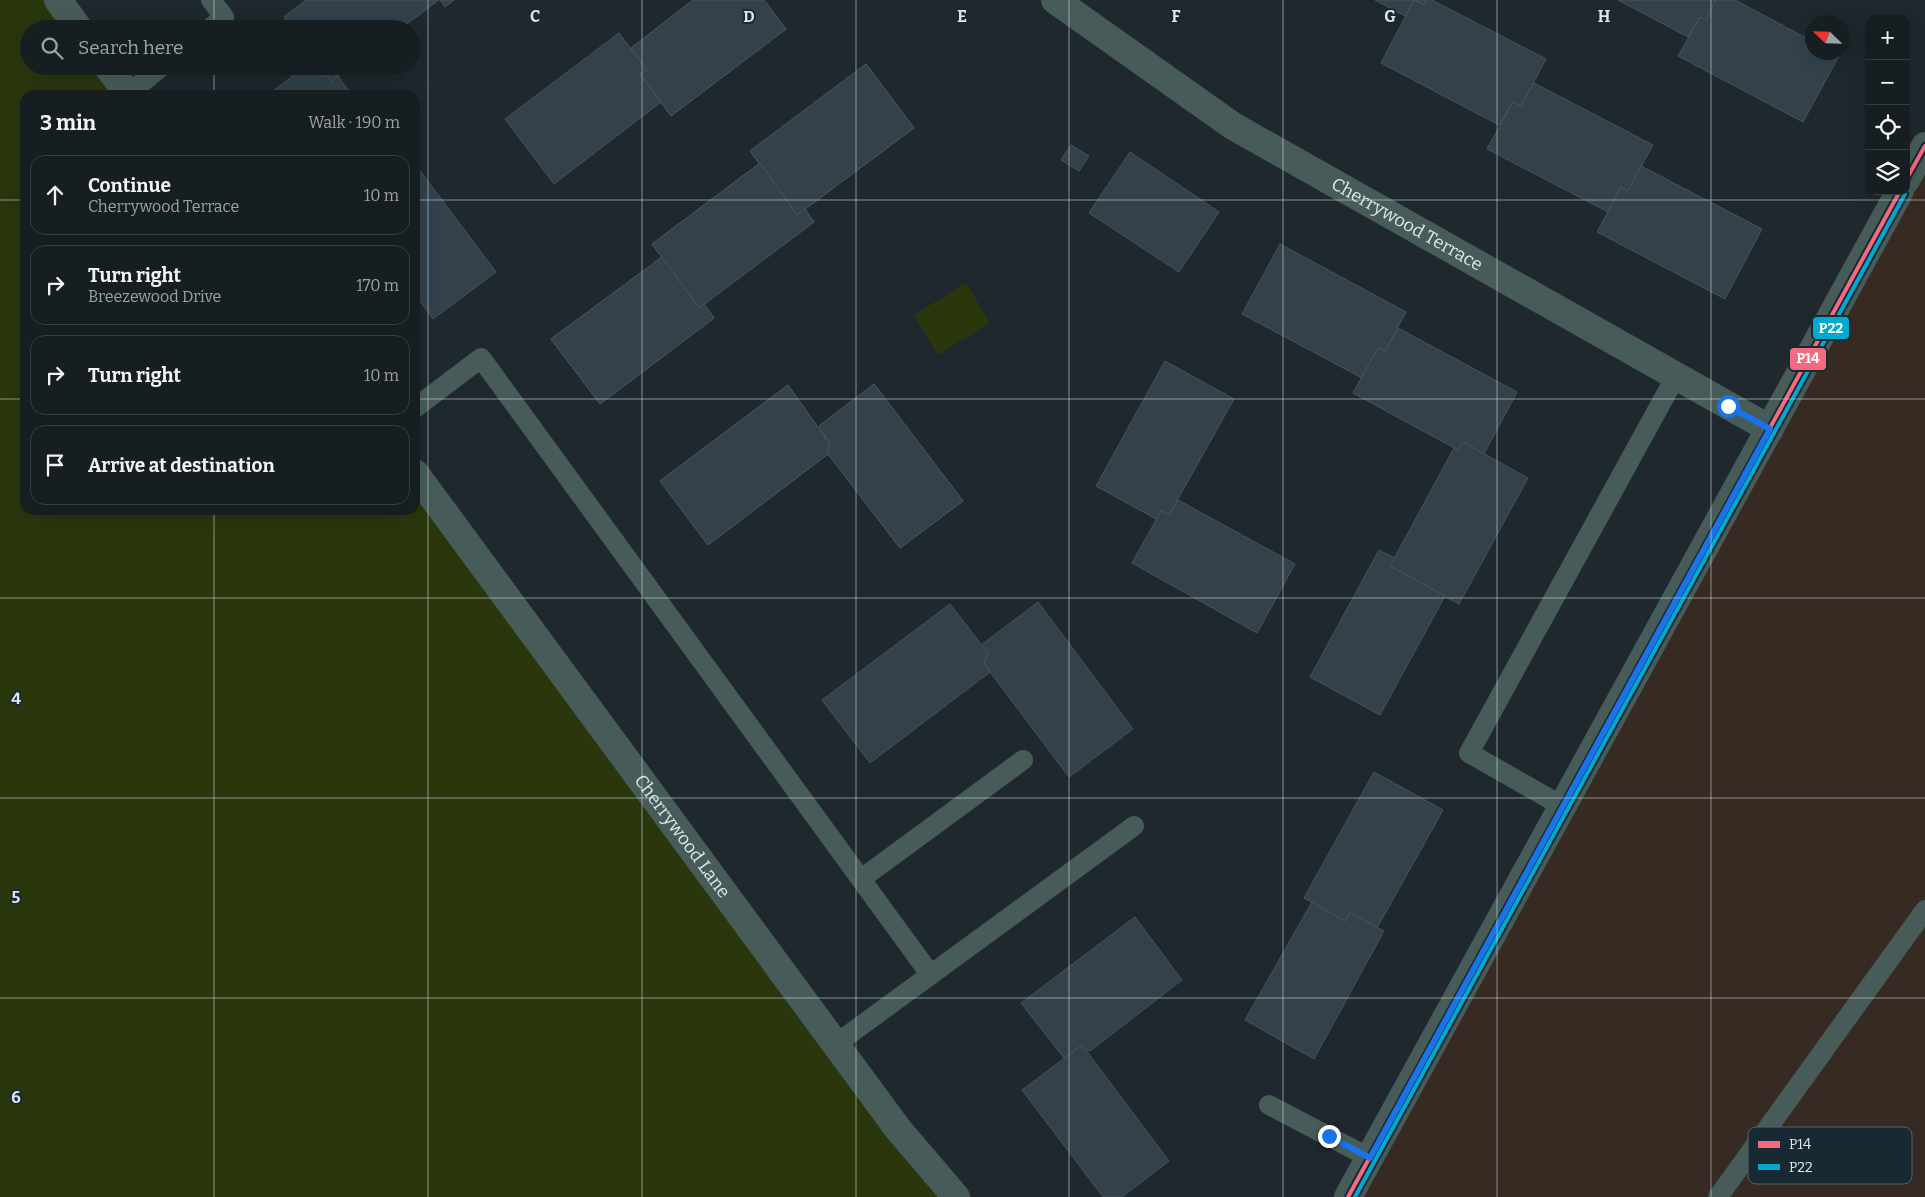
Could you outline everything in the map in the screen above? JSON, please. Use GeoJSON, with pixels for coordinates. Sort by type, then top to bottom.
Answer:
{"type":"FeatureCollection","features":[{"type":"Feature","properties":{"kind":"street"},"geometry":{"type":"LineString","coordinates":[[58,0],[73,20]]}},
{"type":"Feature","properties":{"kind":"street","name":"Cherrywood Terrace"},"geometry":{"type":"LineString","coordinates":[[1055,0],[1233,126],[1770,429]]}},
{"type":"Feature","properties":{"kind":"street"},"geometry":{"type":"LineString","coordinates":[[114,75],[125,90]]}},
{"type":"Feature","properties":{"kind":"street"},"geometry":{"type":"LineString","coordinates":[[1910,173],[1925,146]]}},
{"type":"Feature","properties":{"kind":"street"},"geometry":{"type":"LineString","coordinates":[[1348,1197],[1898,195]]}},
{"type":"Feature","properties":{"kind":"street","name":"Cherrywood Lane"},"geometry":{"type":"LineString","coordinates":[[420,480],[898,1129],[956,1197]]}},
{"type":"Feature","properties":{"kind":"lane"},"geometry":{"type":"LineString","coordinates":[[211,0],[224,17],[220,20]]}},
{"type":"Feature","properties":{"kind":"lane"},"geometry":{"type":"LineString","coordinates":[[133,90],[151,75]]}},
{"type":"Feature","properties":{"kind":"lane"},"geometry":{"type":"LineString","coordinates":[[420,404],[481,358],[930,974]]}},
{"type":"Feature","properties":{"kind":"lane"},"geometry":{"type":"LineString","coordinates":[[1562,806],[1468,753],[1676,376]]}},
{"type":"Feature","properties":{"kind":"lane"},"geometry":{"type":"LineString","coordinates":[[861,879],[1022,760]]}},
{"type":"Feature","properties":{"kind":"lane"},"geometry":{"type":"LineString","coordinates":[[836,1044],[1134,826]]}},
{"type":"Feature","properties":{"kind":"lane"},"geometry":{"type":"LineString","coordinates":[[1768,1127],[1925,910]]}},
{"type":"Feature","properties":{"kind":"lane"},"geometry":{"type":"LineString","coordinates":[[1269,1106],[1370,1158]]}},
{"type":"Feature","properties":{"kind":"lane"},"geometry":{"type":"LineString","coordinates":[[1718,1197],[1748,1155]]}},
{"type":"Feature","properties":{"kind":"shaded area"},"geometry":{"type":"Polygon","coordinates":[[[1925,146],[1925,1197],[1348,1197],[1898,195],[1910,195],[1910,173],[1925,146]]]}},
{"type":"Feature","properties":{"kind":"green space"},"geometry":{"type":"Polygon","coordinates":[[[0,0],[58,0],[72,20],[20,20],[20,75],[114,75],[125,90],[20,90],[20,515],[420,515],[420,480],[956,1197],[0,1197],[0,0]]]}},
{"type":"Feature","properties":{"kind":"green space"},"geometry":{"type":"Polygon","coordinates":[[[966,283],[990,323],[938,355],[914,315],[966,283]]]}},
{"type":"Feature","properties":{"kind":"building"},"geometry":{"type":"Polygon","coordinates":[[[306,0],[439,0],[412,20],[286,20],[284,17],[306,0]]]}},
{"type":"Feature","properties":{"kind":"building"},"geometry":{"type":"Polygon","coordinates":[[[440,0],[454,0],[445,7],[440,0]]]}},
{"type":"Feature","properties":{"kind":"building"},"geometry":{"type":"Polygon","coordinates":[[[693,0],[764,0],[786,29],[671,116],[640,74],[647,70],[631,48],[693,0]]]}},
{"type":"Feature","properties":{"kind":"building"},"geometry":{"type":"Polygon","coordinates":[[[693,0],[764,0],[786,29],[671,116],[640,74],[647,70],[631,48],[693,0]]]}},
{"type":"Feature","properties":{"kind":"building"},"geometry":{"type":"Polygon","coordinates":[[[1375,0],[1414,0],[1405,16],[1375,0]]]}},
{"type":"Feature","properties":{"kind":"building"},"geometry":{"type":"Polygon","coordinates":[[[1414,0],[1424,5],[1426,0],[1432,0],[1546,59],[1521,106],[1513,102],[1499,125],[1381,63],[1414,0]]]}},
{"type":"Feature","properties":{"kind":"building"},"geometry":{"type":"Polygon","coordinates":[[[1415,0],[1426,0],[1424,5],[1415,0]]]}},
{"type":"Feature","properties":{"kind":"building"},"geometry":{"type":"Polygon","coordinates":[[[1618,0],[1716,0],[1706,20],[1700,17],[1688,37],[1618,0]]]}},
{"type":"Feature","properties":{"kind":"building"},"geometry":{"type":"Polygon","coordinates":[[[1716,0],[1735,0],[1805,37],[1805,60],[1837,60],[1803,122],[1678,56],[1700,17],[1706,20],[1716,0]]]}},
{"type":"Feature","properties":{"kind":"building"},"geometry":{"type":"Polygon","coordinates":[[[619,33],[647,70],[640,74],[661,102],[554,184],[505,119],[619,33]]]}},
{"type":"Feature","properties":{"kind":"building"},"geometry":{"type":"Polygon","coordinates":[[[866,64],[914,128],[797,215],[750,151],[866,64]]]}},
{"type":"Feature","properties":{"kind":"building"},"geometry":{"type":"Polygon","coordinates":[[[866,64],[914,128],[797,215],[750,151],[866,64]]]}},
{"type":"Feature","properties":{"kind":"building"},"geometry":{"type":"Polygon","coordinates":[[[294,75],[327,75],[331,81],[338,76],[348,90],[275,90],[294,75]]]}},
{"type":"Feature","properties":{"kind":"building"},"geometry":{"type":"Polygon","coordinates":[[[327,75],[339,75],[331,81],[327,75]]]}},
{"type":"Feature","properties":{"kind":"building"},"geometry":{"type":"Polygon","coordinates":[[[1534,83],[1653,145],[1628,191],[1621,187],[1608,212],[1487,149],[1513,102],[1521,106],[1534,83]]]}},
{"type":"Feature","properties":{"kind":"building"},"geometry":{"type":"Polygon","coordinates":[[[1071,145],[1089,156],[1079,171],[1061,160],[1071,145]]]}},
{"type":"Feature","properties":{"kind":"building"},"geometry":{"type":"Polygon","coordinates":[[[1130,152],[1219,212],[1179,272],[1089,213],[1130,152]]]}},
{"type":"Feature","properties":{"kind":"building"},"geometry":{"type":"Polygon","coordinates":[[[760,163],[797,215],[805,209],[814,222],[699,308],[652,244],[760,163]]]}},
{"type":"Feature","properties":{"kind":"building"},"geometry":{"type":"Polygon","coordinates":[[[760,163],[797,215],[805,209],[814,222],[699,308],[652,244],[760,163]]]}},
{"type":"Feature","properties":{"kind":"building"},"geometry":{"type":"Polygon","coordinates":[[[1641,166],[1762,229],[1725,299],[1597,232],[1621,187],[1628,191],[1641,166]]]}},
{"type":"Feature","properties":{"kind":"building"},"geometry":{"type":"Polygon","coordinates":[[[420,171],[496,272],[433,319],[420,301],[420,171]]]}},
{"type":"Feature","properties":{"kind":"building"},"geometry":{"type":"Polygon","coordinates":[[[1280,244],[1406,312],[1385,351],[1378,348],[1362,378],[1242,314],[1280,244]]]}},
{"type":"Feature","properties":{"kind":"building"},"geometry":{"type":"Polygon","coordinates":[[[662,257],[699,308],[704,304],[714,318],[600,404],[551,339],[662,257]]]}},
{"type":"Feature","properties":{"kind":"building"},"geometry":{"type":"Polygon","coordinates":[[[662,257],[699,308],[704,304],[714,318],[600,404],[551,339],[662,257]]]}},
{"type":"Feature","properties":{"kind":"building"},"geometry":{"type":"Polygon","coordinates":[[[1398,328],[1517,392],[1484,454],[1463,442],[1458,450],[1353,393],[1378,348],[1385,351],[1398,328]]]}},
{"type":"Feature","properties":{"kind":"building"},"geometry":{"type":"Polygon","coordinates":[[[1165,361],[1234,399],[1169,515],[1161,511],[1156,519],[1096,486],[1165,361]]]}},
{"type":"Feature","properties":{"kind":"building"},"geometry":{"type":"Polygon","coordinates":[[[874,384],[963,501],[900,548],[828,454],[829,443],[819,426],[874,384]]]}},
{"type":"Feature","properties":{"kind":"building"},"geometry":{"type":"Polygon","coordinates":[[[874,384],[963,501],[900,548],[828,454],[829,443],[819,426],[874,384]]]}},
{"type":"Feature","properties":{"kind":"building"},"geometry":{"type":"Polygon","coordinates":[[[788,385],[829,443],[828,454],[708,545],[660,481],[788,385]]]}},
{"type":"Feature","properties":{"kind":"building"},"geometry":{"type":"Polygon","coordinates":[[[788,385],[829,443],[828,454],[708,545],[660,481],[788,385]]]}},
{"type":"Feature","properties":{"kind":"building"},"geometry":{"type":"Polygon","coordinates":[[[1463,442],[1528,478],[1459,604],[1390,566],[1454,448],[1458,450],[1463,442]]]}},
{"type":"Feature","properties":{"kind":"building"},"geometry":{"type":"Polygon","coordinates":[[[1178,500],[1295,564],[1257,633],[1132,563],[1161,511],[1169,515],[1178,500]]]}},
{"type":"Feature","properties":{"kind":"building"},"geometry":{"type":"Polygon","coordinates":[[[1379,550],[1395,558],[1390,566],[1445,596],[1380,715],[1310,677],[1379,550]]]}},
{"type":"Feature","properties":{"kind":"building"},"geometry":{"type":"Polygon","coordinates":[[[1038,602],[1133,729],[1069,777],[984,663],[988,653],[981,645],[1038,602]]]}},
{"type":"Feature","properties":{"kind":"building"},"geometry":{"type":"Polygon","coordinates":[[[950,604],[988,653],[984,663],[990,672],[870,763],[822,700],[950,604]]]}},
{"type":"Feature","properties":{"kind":"building"},"geometry":{"type":"Polygon","coordinates":[[[1374,772],[1443,810],[1377,928],[1350,913],[1345,921],[1304,898],[1374,772]]]}},
{"type":"Feature","properties":{"kind":"building"},"geometry":{"type":"Polygon","coordinates":[[[1312,902],[1345,921],[1350,913],[1384,931],[1314,1059],[1245,1020],[1312,902]]]}},
{"type":"Feature","properties":{"kind":"building"},"geometry":{"type":"Polygon","coordinates":[[[1135,917],[1182,980],[1090,1051],[1078,1048],[1064,1058],[1021,1003],[1135,917]]]}},
{"type":"Feature","properties":{"kind":"building"},"geometry":{"type":"Polygon","coordinates":[[[1082,1045],[1169,1161],[1122,1197],[1103,1197],[1022,1090],[1082,1045]]]}},
{"type":"Feature","properties":{"kind":"transit line","name":"P14"},"geometry":{"type":"LineString","coordinates":[[1910,173],[1925,146]]}},
{"type":"Feature","properties":{"kind":"transit line","name":"P14"},"geometry":{"type":"LineString","coordinates":[[1348,1197],[1898,195]]}},
{"type":"Feature","properties":{"kind":"transit line","name":"P22"},"geometry":{"type":"LineString","coordinates":[[1355,1197],[1904,195]]}},
{"type":"Feature","properties":{"kind":"route"},"geometry":{"type":"LineString","coordinates":[[1329,1136],[1370,1158],[1770,429],[1728,406]]}}]}
